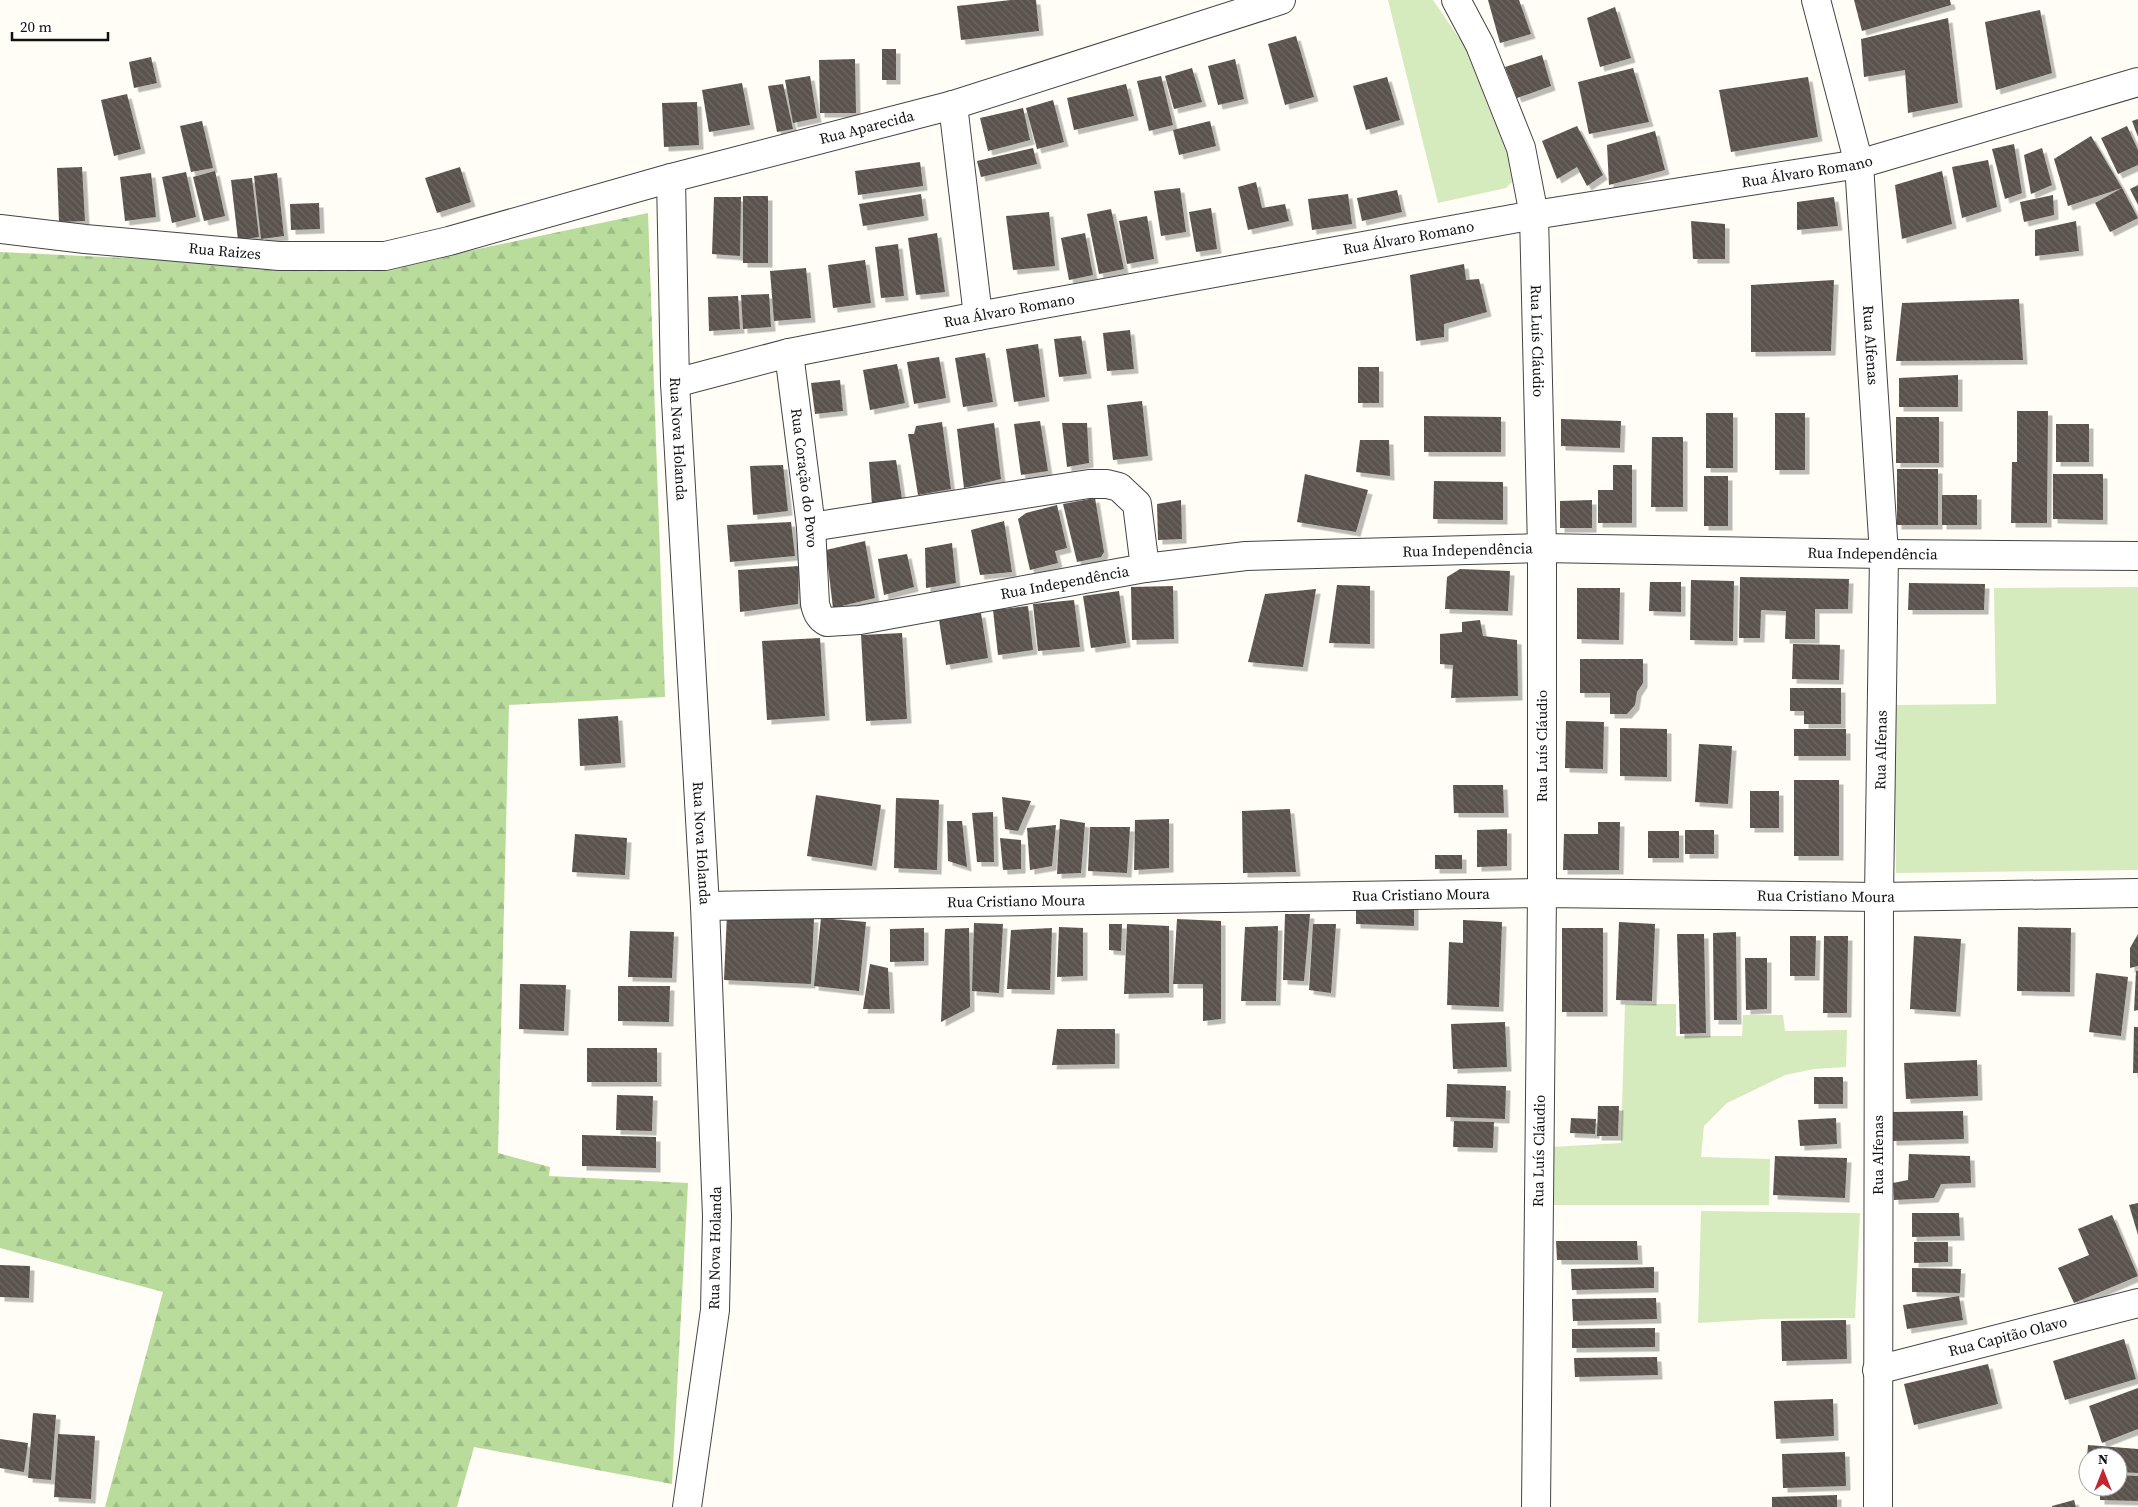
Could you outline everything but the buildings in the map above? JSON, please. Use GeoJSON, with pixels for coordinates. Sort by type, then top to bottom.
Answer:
{"type":"FeatureCollection","features":[{"type":"Feature","properties":{"kind":"street","name":"Rua Luís Cláudio"},"geometry":{"type":"LineString","coordinates":[[1456,0],[1480,45],[1521,148],[1534,215],[1542,548],[1542,893],[1536,1507]]}},
{"type":"Feature","properties":{"kind":"street","name":"Rua Alfenas"},"geometry":{"type":"LineString","coordinates":[[1816,0],[1859,164],[1884,554],[1879,898],[1878,1507]]}},
{"type":"Feature","properties":{"kind":"street","name":"Rua Aparecida"},"geometry":{"type":"LineString","coordinates":[[450,241],[672,178],[953,105],[1261,2]]}},
{"type":"Feature","properties":{"kind":"street","name":"Rua Álvaro Romano"},"geometry":{"type":"LineString","coordinates":[[676,382],[789,353],[978,316],[1534,215],[1859,164],[2138,82]]}},
{"type":"Feature","properties":{"kind":"street"},"geometry":{"type":"LineString","coordinates":[[953,105],[978,316]]}},
{"type":"Feature","properties":{"kind":"street","name":"Rua Nova Holanda"},"geometry":{"type":"LineString","coordinates":[[672,178],[676,382],[705,906],[716,1216],[715,1310],[687,1507]]}},
{"type":"Feature","properties":{"kind":"street","name":"Rua Raizes"},"geometry":{"type":"LineString","coordinates":[[0,229],[84,239],[279,256],[385,256],[450,241]]}},
{"type":"Feature","properties":{"kind":"street","name":"Rua Coração do Povo"},"geometry":{"type":"LineString","coordinates":[[789,353],[811,527],[815,604]]}},
{"type":"Feature","properties":{"kind":"street"},"geometry":{"type":"LineString","coordinates":[[811,527],[1088,484],[1107,484],[1120,487],[1137,504],[1145,568]]}},
{"type":"Feature","properties":{"kind":"street","name":"Rua Independência"},"geometry":{"type":"LineString","coordinates":[[815,604],[817,613],[822,620],[827,622],[860,620],[1145,568],[1246,556],[1542,548],[2138,556]]}},
{"type":"Feature","properties":{"kind":"street","name":"Rua Cristiano Moura"},"geometry":{"type":"LineString","coordinates":[[705,906],[1542,893],[1879,898],[2138,893]]}},
{"type":"Feature","properties":{"kind":"street","name":"Rua Capitão Olavo"},"geometry":{"type":"LineString","coordinates":[[1877,1370],[2136,1308]]}},
{"type":"Feature","properties":{"kind":"green space"},"geometry":{"type":"Polygon","coordinates":[[[1388,0],[1433,0],[1483,73],[1516,164],[1516,178],[1506,188],[1438,203],[1388,0]]]}},
{"type":"Feature","properties":{"kind":"green space"},"geometry":{"type":"Polygon","coordinates":[[[648,213],[665,697],[509,705],[498,1153],[550,1167],[549,1176],[688,1183],[672,1484],[474,1447],[457,1507],[105,1507],[163,1292],[0,1248],[0,252],[379,270],[648,213]]]}},
{"type":"Feature","properties":{"kind":"green space"},"geometry":{"type":"Polygon","coordinates":[[[2138,587],[2138,870],[1896,873],[1894,705],[1996,704],[1994,588],[2138,587]]]}},
{"type":"Feature","properties":{"kind":"green space"},"geometry":{"type":"Polygon","coordinates":[[[1625,1004],[1676,1004],[1676,1036],[1742,1036],[1743,1015],[1783,1015],[1785,1031],[1847,1030],[1846,1067],[1814,1069],[1785,1075],[1727,1103],[1704,1126],[1701,1157],[1770,1159],[1769,1205],[1550,1205],[1551,1147],[1621,1143],[1625,1004]]]}},
{"type":"Feature","properties":{"kind":"green space"},"geometry":{"type":"Polygon","coordinates":[[[1701,1211],[1860,1213],[1855,1318],[1766,1319],[1698,1323],[1701,1211]]]}}]}
